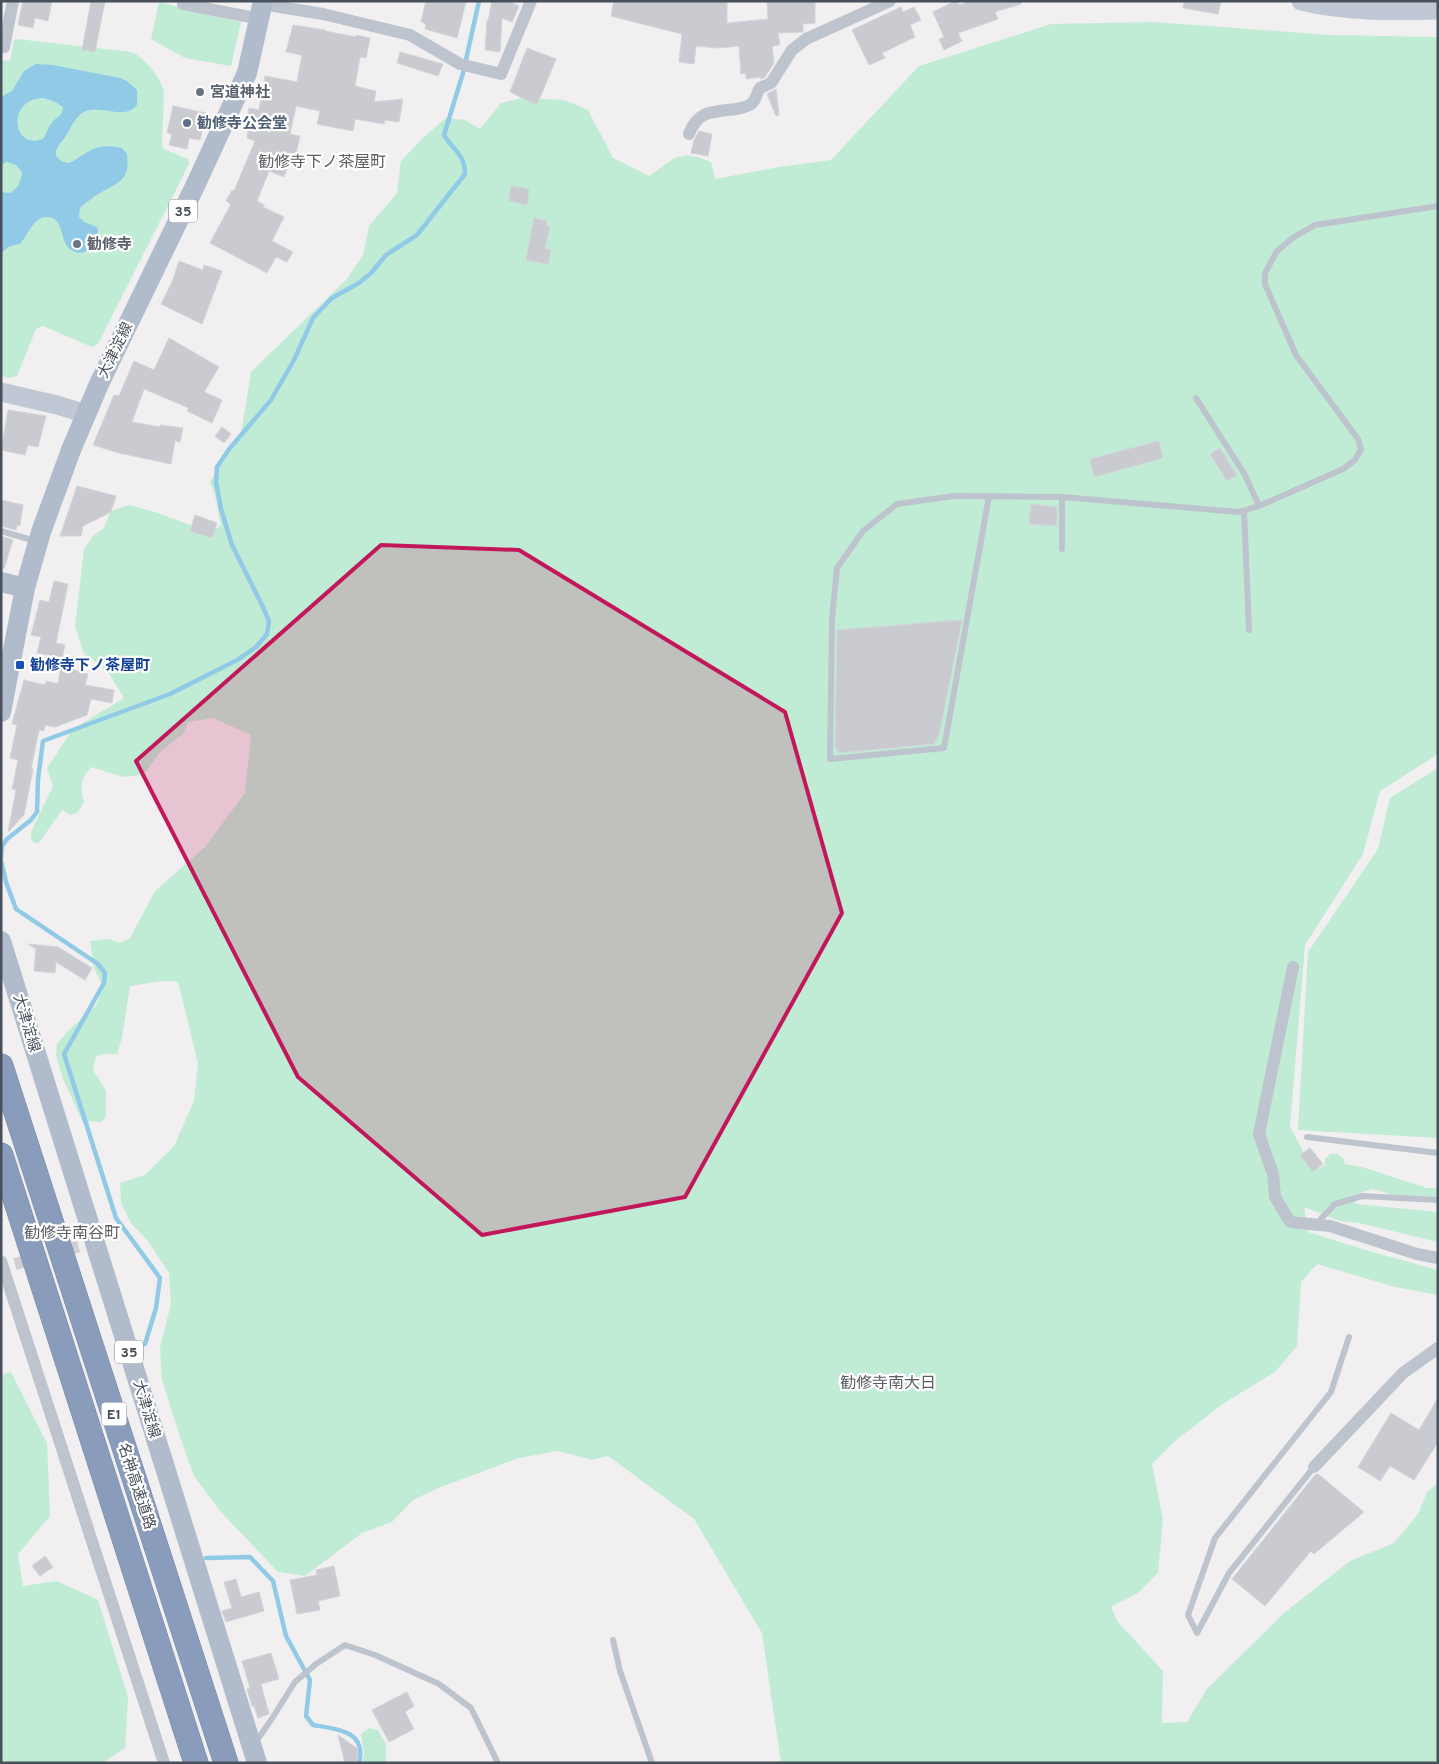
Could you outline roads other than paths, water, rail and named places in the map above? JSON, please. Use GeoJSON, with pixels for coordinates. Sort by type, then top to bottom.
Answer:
{"type":"FeatureCollection","features":[{"type":"Feature","properties":{"kind":"highway","name":"名神高速道路"},"geometry":{"type":"LineString","coordinates":[[1,1066],[226,1763]]}},
{"type":"Feature","properties":{"kind":"highway","name":"名神高速道路"},"geometry":{"type":"LineString","coordinates":[[1,1155],[196,1763]]}},
{"type":"Feature","properties":{"kind":"main road","name":"大津淀線"},"geometry":{"type":"LineString","coordinates":[[1,712],[25,588],[38,542],[86,414],[236,100],[247,73],[262,8]]}},
{"type":"Feature","properties":{"kind":"main road"},"geometry":{"type":"LineString","coordinates":[[1,582],[25,588]]}},
{"type":"Feature","properties":{"kind":"main road","name":"大津淀線"},"geometry":{"type":"LineString","coordinates":[[1,941],[89,1243],[254,1755]]}},
{"type":"Feature","properties":{"kind":"street"},"geometry":{"type":"LineString","coordinates":[[1,47],[4,47],[13,1]]}},
{"type":"Feature","properties":{"kind":"street"},"geometry":{"type":"LineString","coordinates":[[183,1],[183,4],[262,8],[323,14],[410,34],[460,64],[501,74],[532,1]]}},
{"type":"Feature","properties":{"kind":"street"},"geometry":{"type":"LineString","coordinates":[[689,134],[697,118],[706,113],[743,108],[751,104],[755,100],[758,90],[771,83],[792,50],[806,39],[890,1]]}},
{"type":"Feature","properties":{"kind":"street"},"geometry":{"type":"LineString","coordinates":[[1302,1],[1330,8],[1388,11],[1438,10]]}},
{"type":"Feature","properties":{"kind":"street"},"geometry":{"type":"LineString","coordinates":[[1,392],[86,414]]}},
{"type":"Feature","properties":{"kind":"street"},"geometry":{"type":"LineString","coordinates":[[1293,967],[1259,1134],[1273,1174],[1274,1197],[1290,1222],[1330,1226],[1417,1254],[1438,1258]]}},
{"type":"Feature","properties":{"kind":"street"},"geometry":{"type":"LineString","coordinates":[[5,1265],[164,1763]]}},
{"type":"Feature","properties":{"kind":"street"},"geometry":{"type":"LineString","coordinates":[[1314,1467],[1403,1373],[1438,1348]]}},
{"type":"Feature","properties":{"kind":"lane"},"geometry":{"type":"LineString","coordinates":[[989,496],[944,748],[830,759],[832,619],[837,568],[863,531],[897,504],[954,496],[989,496],[1062,496],[1239,512],[1259,506],[1343,469],[1355,460],[1361,449],[1358,439],[1296,355],[1265,284],[1265,272],[1277,251],[1294,237],[1315,225],[1438,206]]}},
{"type":"Feature","properties":{"kind":"lane"},"geometry":{"type":"LineString","coordinates":[[1196,398],[1245,475],[1259,506]]}},
{"type":"Feature","properties":{"kind":"lane"},"geometry":{"type":"LineString","coordinates":[[1062,496],[1062,549]]}},
{"type":"Feature","properties":{"kind":"lane"},"geometry":{"type":"LineString","coordinates":[[1244,511],[1249,630]]}},
{"type":"Feature","properties":{"kind":"lane"},"geometry":{"type":"LineString","coordinates":[[1,531],[38,542]]}},
{"type":"Feature","properties":{"kind":"lane"},"geometry":{"type":"LineString","coordinates":[[1307,1137],[1438,1153]]}},
{"type":"Feature","properties":{"kind":"lane"},"geometry":{"type":"LineString","coordinates":[[1316,1224],[1335,1204],[1362,1196],[1438,1200]]}},
{"type":"Feature","properties":{"kind":"lane"},"geometry":{"type":"LineString","coordinates":[[1314,1467],[1229,1573],[1197,1633],[1188,1615],[1215,1538],[1331,1392],[1349,1337]]}},
{"type":"Feature","properties":{"kind":"lane"},"geometry":{"type":"LineString","coordinates":[[613,1640],[620,1671],[652,1763]]}},
{"type":"Feature","properties":{"kind":"lane"},"geometry":{"type":"LineString","coordinates":[[254,1755],[271,1720],[295,1682],[316,1664],[344,1645],[375,1655],[439,1684],[471,1708],[498,1763]]}},
{"type":"Feature","properties":{"kind":"water"},"geometry":{"type":"Polygon","coordinates":[[[36,64],[53,65],[120,78],[127,81],[137,90],[137,105],[131,110],[118,112],[89,110],[79,115],[56,150],[56,156],[61,161],[68,163],[90,150],[104,146],[122,148],[127,154],[127,170],[122,180],[95,196],[80,208],[79,217],[84,222],[97,227],[98,233],[95,244],[81,253],[70,249],[56,220],[46,217],[41,218],[34,224],[20,244],[10,246],[1,253],[1,192],[10,193],[15,189],[20,182],[22,172],[16,165],[7,162],[1,165],[1,97],[12,91],[24,71],[36,64]],[[43,98],[31,101],[23,107],[19,115],[20,132],[25,138],[33,141],[43,139],[53,121],[60,115],[63,107],[56,102],[43,98]]]}},
{"type":"Feature","properties":{"kind":"waterway"},"geometry":{"type":"LineString","coordinates":[[1,858],[2,846],[7,839],[31,820],[37,812],[38,779],[43,741],[170,694],[239,659],[256,647],[267,634],[269,621],[232,545],[221,509],[216,482],[217,467],[230,448],[271,400],[294,360],[313,318],[332,298],[359,283],[371,273],[386,255],[417,235],[465,174],[461,157],[444,135],[463,73],[479,1]]}},
{"type":"Feature","properties":{"kind":"waterway"},"geometry":{"type":"LineString","coordinates":[[1,860],[6,882],[16,909],[98,964],[105,973],[104,983],[64,1054],[116,1218],[160,1278],[156,1308],[145,1344]]}},
{"type":"Feature","properties":{"kind":"waterway"},"geometry":{"type":"LineString","coordinates":[[206,1558],[250,1557],[273,1581],[286,1636],[310,1680],[306,1716],[313,1725],[340,1730],[354,1738],[360,1752],[359,1763]]}},
{"type":"Feature","properties":{"kind":"tunnel"},"geometry":{"type":"LineString","coordinates":[[15,1264],[84,1245]]}},
{"type":"Feature","properties":{"kind":"place","name":"宮道神社"},"geometry":{"type":"Point","coordinates":[200,92]}},
{"type":"Feature","properties":{"kind":"place","name":"勧修寺公会堂"},"geometry":{"type":"Point","coordinates":[187,123]}},
{"type":"Feature","properties":{"kind":"place","name":"勧修寺"},"geometry":{"type":"Point","coordinates":[77,244]}},
{"type":"Feature","properties":{"kind":"place","name":"勧修寺下ノ茶屋町"},"geometry":{"type":"Point","coordinates":[20,665]}},
{"type":"Feature","properties":{"kind":"district","name":"勧修寺下ノ茶屋町"},"geometry":{"type":"Point","coordinates":[322,161]}},
{"type":"Feature","properties":{"kind":"district","name":"勧修寺南谷町"},"geometry":{"type":"Point","coordinates":[72,1232]}},
{"type":"Feature","properties":{"kind":"district","name":"勧修寺南大日"},"geometry":{"type":"Point","coordinates":[888,1382]}}]}
